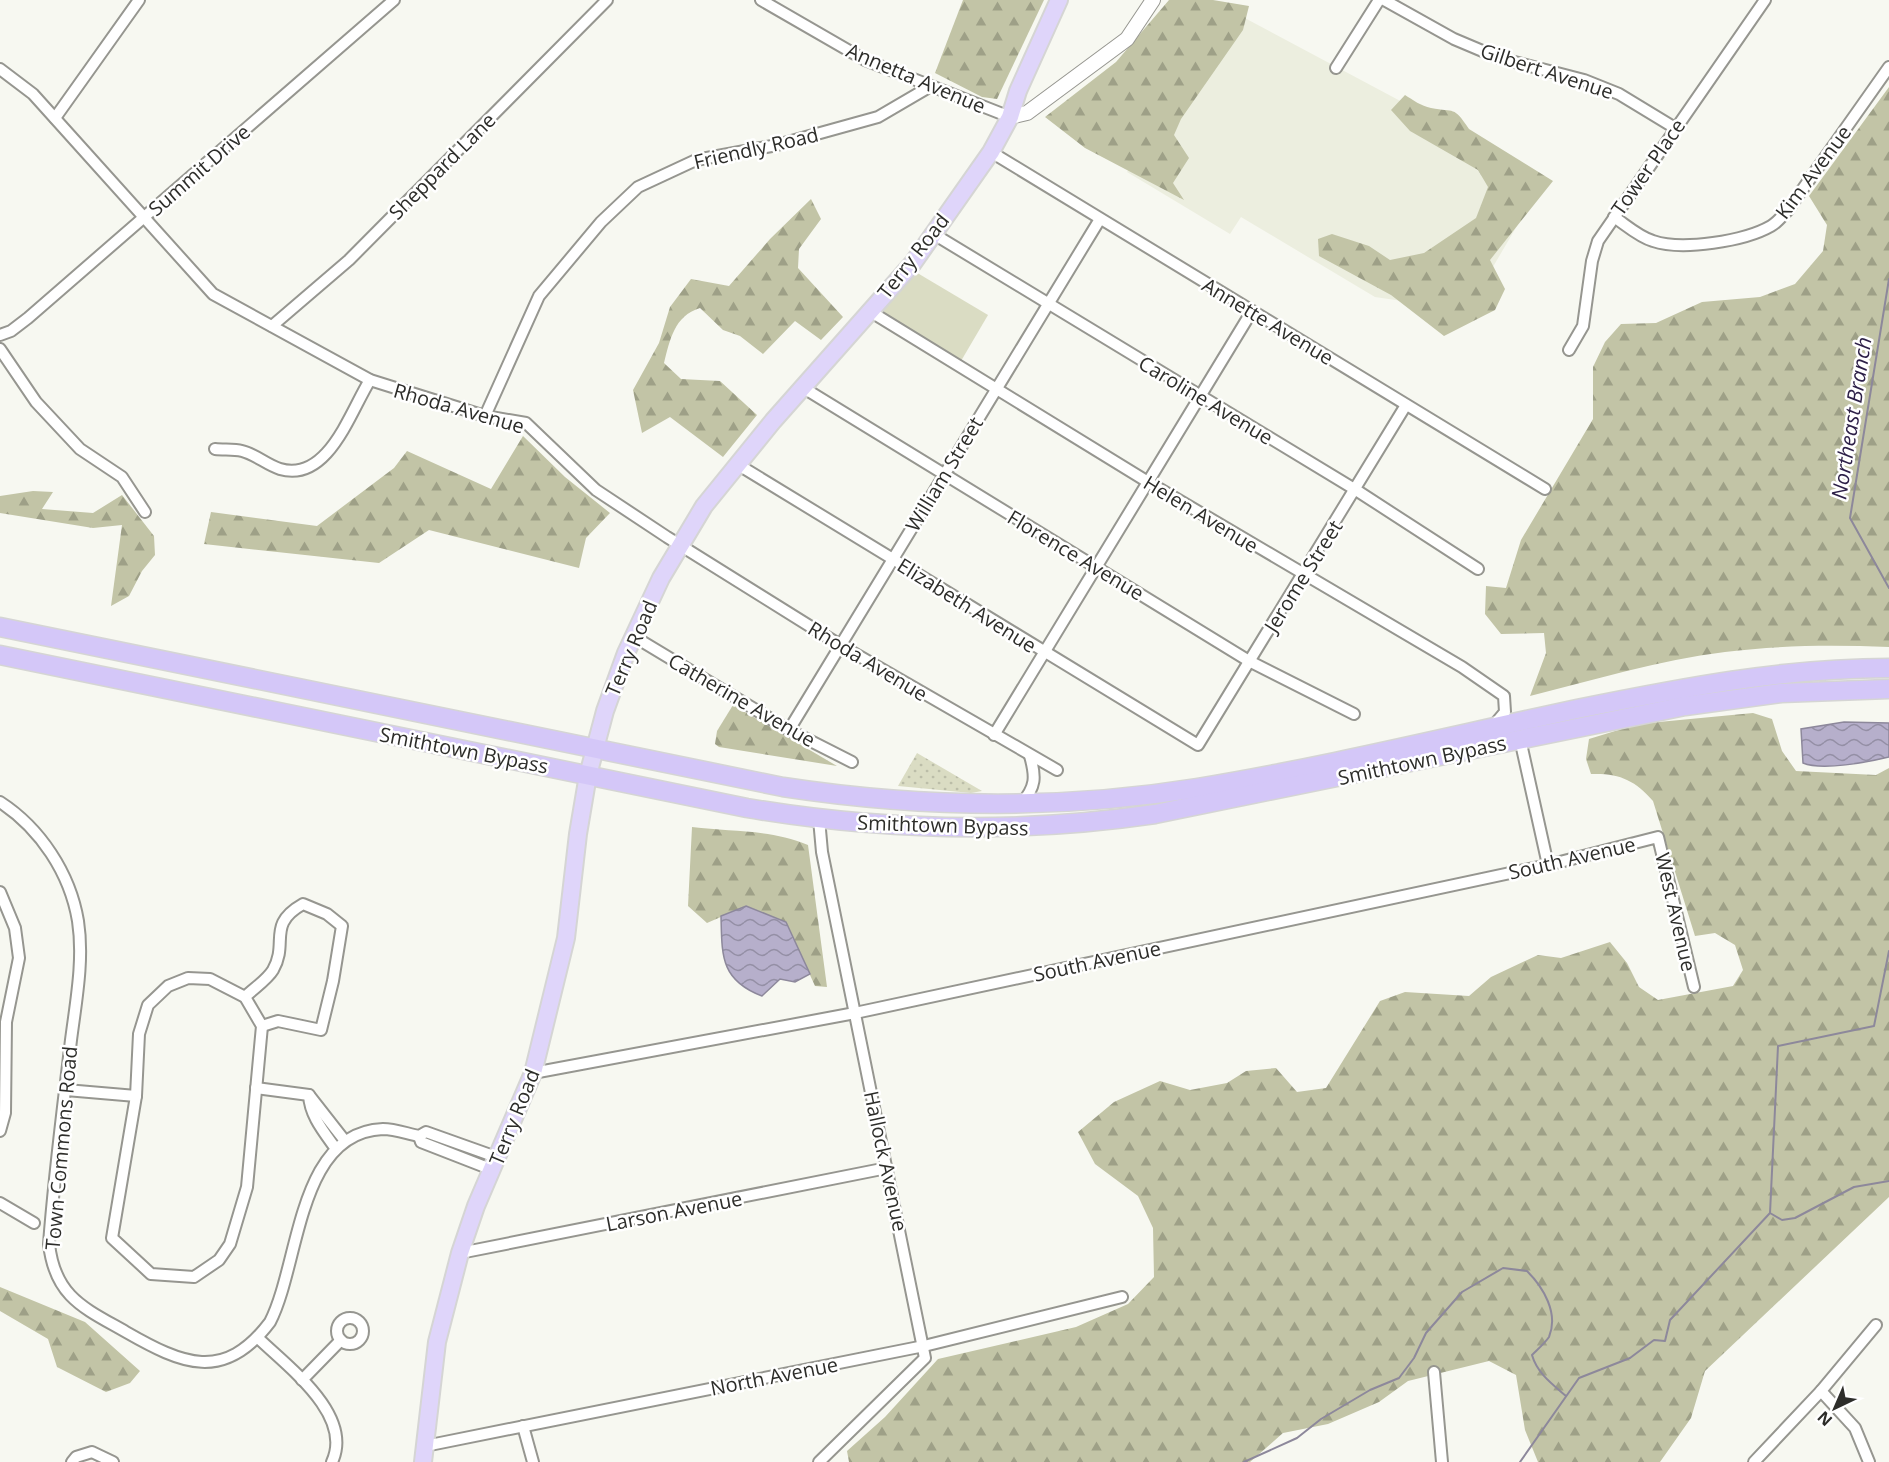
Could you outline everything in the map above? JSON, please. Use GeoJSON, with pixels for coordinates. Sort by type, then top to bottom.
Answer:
{"type":"FeatureCollection","features":[{"type":"Feature","properties":{"kind":"highway","name":"Smithtown Bypass"},"geometry":{"type":"LineString","coordinates":[[0,627],[783,787],[842,795],[949,803],[1021,804],[1109,799],[1198,788],[1676,689],[1740,678],[1817,670],[1889,668]]}},
{"type":"Feature","properties":{"kind":"highway","name":"Smithtown Bypass"},"geometry":{"type":"LineString","coordinates":[[0,655],[747,808],[819,819],[954,829],[1023,828],[1105,821],[1184,810],[1520,739],[1732,699],[1804,692],[1889,689]]}},
{"type":"Feature","properties":{"kind":"main road","name":"Terry Road"},"geometry":{"type":"LineString","coordinates":[[424,1454],[437,1342],[460,1253],[476,1206],[496,1164],[533,1073],[566,938],[578,834],[588,775],[612,690],[633,636],[696,516],[737,464],[868,310],[913,263],[991,152],[1011,117],[1018,91],[1059,0]]}},
{"type":"Feature","properties":{"kind":"street","name":"Summit Drive"},"geometry":{"type":"LineString","coordinates":[[0,335],[11,331],[28,318],[394,0]]}},
{"type":"Feature","properties":{"kind":"street","name":"Sheppard Lane"},"geometry":{"type":"LineString","coordinates":[[272,326],[348,260],[607,0]]}},
{"type":"Feature","properties":{"kind":"street","name":"Annetta Avenue"},"geometry":{"type":"LineString","coordinates":[[761,0],[865,60],[1011,117]]}},
{"type":"Feature","properties":{"kind":"street"},"geometry":{"type":"LineString","coordinates":[[1011,117],[1027,113],[1127,39],[1154,0]]}},
{"type":"Feature","properties":{"kind":"street"},"geometry":{"type":"LineString","coordinates":[[1336,68],[1379,0]]}},
{"type":"Feature","properties":{"kind":"street","name":"Gilbert Avenue"},"geometry":{"type":"LineString","coordinates":[[1384,0],[1455,39],[1499,58],[1584,80],[1619,94],[1675,128]]}},
{"type":"Feature","properties":{"kind":"street","name":"Tower Place"},"geometry":{"type":"LineString","coordinates":[[1569,350],[1583,326],[1592,261],[1598,241],[1765,0]]}},
{"type":"Feature","properties":{"kind":"street"},"geometry":{"type":"LineString","coordinates":[[55,118],[140,1]]}},
{"type":"Feature","properties":{"kind":"street","name":"Kim Avenue"},"geometry":{"type":"LineString","coordinates":[[1614,217],[1652,241],[1673,246],[1707,243],[1754,234],[1773,225],[1788,210],[1889,67]]}},
{"type":"Feature","properties":{"kind":"street","name":"Rhoda Avenue"},"geometry":{"type":"LineString","coordinates":[[0,69],[33,94],[213,294],[370,380],[485,416],[526,423],[596,490],[679,545],[840,645],[1057,770]]}},
{"type":"Feature","properties":{"kind":"street","name":"Friendly Road"},"geometry":{"type":"LineString","coordinates":[[485,416],[539,296],[601,222],[638,187],[696,159],[777,145],[878,117],[931,86]]}},
{"type":"Feature","properties":{"kind":"street","name":"Annette Avenue"},"geometry":{"type":"LineString","coordinates":[[991,152],[1545,489]]}},
{"type":"Feature","properties":{"kind":"street","name":"William Street"},"geometry":{"type":"LineString","coordinates":[[789,730],[1100,219]]}},
{"type":"Feature","properties":{"kind":"street","name":"Caroline Avenue"},"geometry":{"type":"LineString","coordinates":[[932,233],[1356,490],[1478,569]]}},
{"type":"Feature","properties":{"kind":"street","name":"Helen Avenue"},"geometry":{"type":"LineString","coordinates":[[868,310],[1148,482],[1462,667],[1502,694],[1506,703],[1505,712],[1492,728]]}},
{"type":"Feature","properties":{"kind":"street"},"geometry":{"type":"LineString","coordinates":[[994,735],[1252,311]]}},
{"type":"Feature","properties":{"kind":"street"},"geometry":{"type":"LineString","coordinates":[[0,349],[36,402],[80,449],[122,477],[145,512]]}},
{"type":"Feature","properties":{"kind":"street"},"geometry":{"type":"LineString","coordinates":[[215,449],[243,451],[283,470],[300,470],[314,465],[329,452],[370,380]]}},
{"type":"Feature","properties":{"kind":"street","name":"Florence Avenue"},"geometry":{"type":"LineString","coordinates":[[802,387],[1250,661],[1354,714]]}},
{"type":"Feature","properties":{"kind":"street","name":"Jerome Street"},"geometry":{"type":"LineString","coordinates":[[1198,745],[1406,405]]}},
{"type":"Feature","properties":{"kind":"street","name":"Elizabeth Avenue"},"geometry":{"type":"LineString","coordinates":[[737,464],[1198,745]]}},
{"type":"Feature","properties":{"kind":"street","name":"Catherine Avenue"},"geometry":{"type":"LineString","coordinates":[[633,636],[789,730],[852,762]]}},
{"type":"Feature","properties":{"kind":"street"},"geometry":{"type":"LineString","coordinates":[[1520,739],[1548,865]]}},
{"type":"Feature","properties":{"kind":"street"},"geometry":{"type":"LineString","coordinates":[[1021,804],[1031,792],[1036,780],[1030,756]]}},
{"type":"Feature","properties":{"kind":"street","name":"Town Commons Road"},"geometry":{"type":"LineString","coordinates":[[0,802],[24,820],[54,857],[66,881],[78,920],[79,975],[49,1244],[53,1269],[64,1289],[82,1308],[180,1360],[217,1360],[241,1351],[258,1338],[275,1313],[318,1170],[345,1141],[365,1132],[381,1129],[419,1136],[426,1132],[496,1164]]}},
{"type":"Feature","properties":{"kind":"street","name":"Hallock Avenue"},"geometry":{"type":"LineString","coordinates":[[819,819],[822,852],[924,1346]]}},
{"type":"Feature","properties":{"kind":"street","name":"South Avenue"},"geometry":{"type":"LineString","coordinates":[[533,1073],[855,1013],[1548,865],[1658,837]]}},
{"type":"Feature","properties":{"kind":"street","name":"West Avenue"},"geometry":{"type":"LineString","coordinates":[[1658,837],[1694,987]]}},
{"type":"Feature","properties":{"kind":"street"},"geometry":{"type":"LineString","coordinates":[[0,892],[15,928],[19,958],[3,1022],[5,1113],[0,1131]]}},
{"type":"Feature","properties":{"kind":"street"},"geometry":{"type":"LineString","coordinates":[[245,997],[273,970],[283,919],[289,912],[303,904],[327,914],[342,926],[333,981],[321,1030],[278,1021],[262,1026]]}},
{"type":"Feature","properties":{"kind":"street"},"geometry":{"type":"LineString","coordinates":[[188,978],[210,979],[245,997],[262,1026],[247,1186],[230,1244],[219,1260],[195,1276],[151,1274],[112,1238],[136,1096],[139,1035],[148,1005],[168,987],[188,978]]}},
{"type":"Feature","properties":{"kind":"street"},"geometry":{"type":"LineString","coordinates":[[256,1088],[309,1095],[345,1141]]}},
{"type":"Feature","properties":{"kind":"street"},"geometry":{"type":"LineString","coordinates":[[66,1090],[136,1096]]}},
{"type":"Feature","properties":{"kind":"street"},"geometry":{"type":"LineString","coordinates":[[309,1095],[310,1107],[315,1118],[336,1149]]}},
{"type":"Feature","properties":{"kind":"street","name":"Larson Avenue"},"geometry":{"type":"LineString","coordinates":[[460,1253],[887,1168]]}},
{"type":"Feature","properties":{"kind":"street"},"geometry":{"type":"LineString","coordinates":[[0,1203],[34,1223]]}},
{"type":"Feature","properties":{"kind":"street","name":"North Avenue"},"geometry":{"type":"LineString","coordinates":[[424,1454],[523,1426],[924,1346],[1122,1297]]}},
{"type":"Feature","properties":{"kind":"street"},"geometry":{"type":"LineString","coordinates":[[1754,1462],[1821,1391],[1876,1325]]}},
{"type":"Feature","properties":{"kind":"street"},"geometry":{"type":"LineString","coordinates":[[258,1338],[302,1380],[326,1408],[338,1432],[336,1454],[332,1462]]}},
{"type":"Feature","properties":{"kind":"street"},"geometry":{"type":"LineString","coordinates":[[302,1380],[340,1340]]}},
{"type":"Feature","properties":{"kind":"street"},"geometry":{"type":"LineString","coordinates":[[819,1462],[925,1358],[924,1346]]}},
{"type":"Feature","properties":{"kind":"street"},"geometry":{"type":"LineString","coordinates":[[1434,1372],[1442,1462]]}},
{"type":"Feature","properties":{"kind":"street"},"geometry":{"type":"LineString","coordinates":[[1821,1391],[1855,1428],[1869,1462]]}},
{"type":"Feature","properties":{"kind":"street"},"geometry":{"type":"LineString","coordinates":[[523,1426],[533,1462]]}},
{"type":"Feature","properties":{"kind":"street"},"geometry":{"type":"LineString","coordinates":[[72,1462],[76,1457],[92,1452],[113,1462]]}},
{"type":"Feature","properties":{"kind":"shaded area"},"geometry":{"type":"Polygon","coordinates":[[[1241,16],[1545,178],[1480,289],[1443,307],[1375,297],[1241,217],[1230,234],[1127,172],[1241,16]]]}},
{"type":"Feature","properties":{"kind":"green space"},"geometry":{"type":"Polygon","coordinates":[[[963,0],[1044,0],[997,99],[982,97],[935,73],[963,0]]]}},
{"type":"Feature","properties":{"kind":"green space"},"geometry":{"type":"Polygon","coordinates":[[[1169,0],[1213,0],[1249,6],[1243,30],[1181,119],[1174,135],[1189,158],[1173,183],[1184,200],[1085,148],[1045,117],[1116,62],[1169,0]]]}},
{"type":"Feature","properties":{"kind":"green space"},"geometry":{"type":"Polygon","coordinates":[[[1889,87],[1889,647],[1807,646],[1725,652],[1651,665],[1530,696],[1546,653],[1544,633],[1501,634],[1485,614],[1486,586],[1506,588],[1521,540],[1593,419],[1593,367],[1605,342],[1621,324],[1656,323],[1702,302],[1760,297],[1795,284],[1823,251],[1827,225],[1809,196],[1889,87]]]}},
{"type":"Feature","properties":{"kind":"green space"},"geometry":{"type":"Polygon","coordinates":[[[1405,95],[1427,107],[1453,111],[1460,116],[1469,129],[1553,181],[1490,260],[1505,289],[1495,310],[1444,336],[1391,295],[1319,256],[1318,239],[1332,234],[1369,246],[1390,260],[1424,253],[1476,218],[1488,187],[1478,170],[1410,131],[1391,110],[1405,95]]]}},
{"type":"Feature","properties":{"kind":"green space"},"geometry":{"type":"Polygon","coordinates":[[[811,199],[821,219],[799,249],[798,268],[843,317],[821,340],[795,321],[763,354],[740,336],[723,330],[700,308],[691,312],[674,330],[664,363],[681,379],[720,381],[757,415],[723,457],[670,417],[642,433],[633,390],[659,343],[670,307],[691,279],[729,286],[770,239],[811,199]]]}},
{"type":"Feature","properties":{"kind":"green space"},"geometry":{"type":"Polygon","coordinates":[[[914,271],[988,315],[961,361],[880,310],[914,271]]]}},
{"type":"Feature","properties":{"kind":"green space"},"geometry":{"type":"Polygon","coordinates":[[[523,436],[565,477],[610,513],[586,538],[579,568],[429,530],[379,563],[204,544],[211,512],[317,526],[394,468],[407,451],[491,489],[523,436]]]}},
{"type":"Feature","properties":{"kind":"green space"},"geometry":{"type":"Polygon","coordinates":[[[33,491],[53,492],[42,509],[93,513],[122,495],[154,536],[155,555],[142,571],[129,596],[111,606],[122,525],[93,528],[0,513],[0,496],[33,491]]]}},
{"type":"Feature","properties":{"kind":"green space"},"geometry":{"type":"Polygon","coordinates":[[[733,705],[837,766],[719,747],[715,744],[717,731],[733,705]]]}},
{"type":"Feature","properties":{"kind":"green space"},"geometry":{"type":"Polygon","coordinates":[[[1753,713],[1772,719],[1782,751],[1796,771],[1876,775],[1889,768],[1889,1197],[1705,1371],[1691,1418],[1660,1462],[1538,1462],[1525,1430],[1516,1375],[1489,1361],[1408,1381],[1379,1402],[1328,1424],[1283,1433],[1250,1462],[849,1462],[847,1451],[885,1417],[938,1359],[1076,1327],[1128,1304],[1154,1277],[1153,1228],[1138,1196],[1095,1164],[1078,1132],[1114,1102],[1160,1081],[1190,1090],[1227,1083],[1246,1071],[1276,1068],[1297,1092],[1326,1088],[1380,1001],[1405,992],[1469,996],[1491,977],[1538,955],[1561,958],[1610,942],[1627,963],[1639,987],[1658,1000],[1733,986],[1743,970],[1735,945],[1715,933],[1695,936],[1653,801],[1640,788],[1626,779],[1591,774],[1586,759],[1589,739],[1638,724],[1753,713]]]}},
{"type":"Feature","properties":{"kind":"green space"},"geometry":{"type":"Polygon","coordinates":[[[917,753],[982,791],[971,793],[898,786],[917,753]]]}},
{"type":"Feature","properties":{"kind":"green space"},"geometry":{"type":"Polygon","coordinates":[[[692,827],[779,836],[808,845],[827,987],[815,986],[786,922],[746,906],[707,923],[688,906],[692,827]]]}},
{"type":"Feature","properties":{"kind":"green space"},"geometry":{"type":"Polygon","coordinates":[[[0,1287],[85,1322],[140,1371],[130,1383],[106,1392],[57,1367],[48,1339],[0,1311],[0,1287]]]}},
{"type":"Feature","properties":{"kind":"water"},"geometry":{"type":"Polygon","coordinates":[[[1844,722],[1889,723],[1889,757],[1833,766],[1803,763],[1801,729],[1844,722]]]}},
{"type":"Feature","properties":{"kind":"water"},"geometry":{"type":"Polygon","coordinates":[[[746,906],[786,922],[810,974],[795,982],[780,979],[762,996],[748,990],[738,982],[726,965],[723,954],[721,916],[746,906]]]}},
{"type":"Feature","properties":{"kind":"waterway","name":"Northeast Branch"},"geometry":{"type":"LineString","coordinates":[[1889,279],[1850,518],[1889,588]]}},
{"type":"Feature","properties":{"kind":"waterway","name":"Northeast Branch"},"geometry":{"type":"LineString","coordinates":[[1520,1462],[1579,1378],[1630,1358],[1654,1340],[1665,1341],[1670,1320],[1770,1213],[1778,1046],[1874,1026],[1889,951]]}},
{"type":"Feature","properties":{"kind":"waterway"},"geometry":{"type":"LineString","coordinates":[[1770,1213],[1782,1220],[1795,1218],[1854,1187],[1889,1181]]}},
{"type":"Feature","properties":{"kind":"waterway"},"geometry":{"type":"LineString","coordinates":[[1244,1462],[1297,1438],[1321,1419],[1370,1390],[1399,1378],[1414,1358],[1426,1333],[1462,1292],[1503,1268],[1527,1271],[1539,1285],[1548,1301],[1552,1328],[1549,1337],[1532,1355],[1541,1373],[1566,1396]]}}]}
